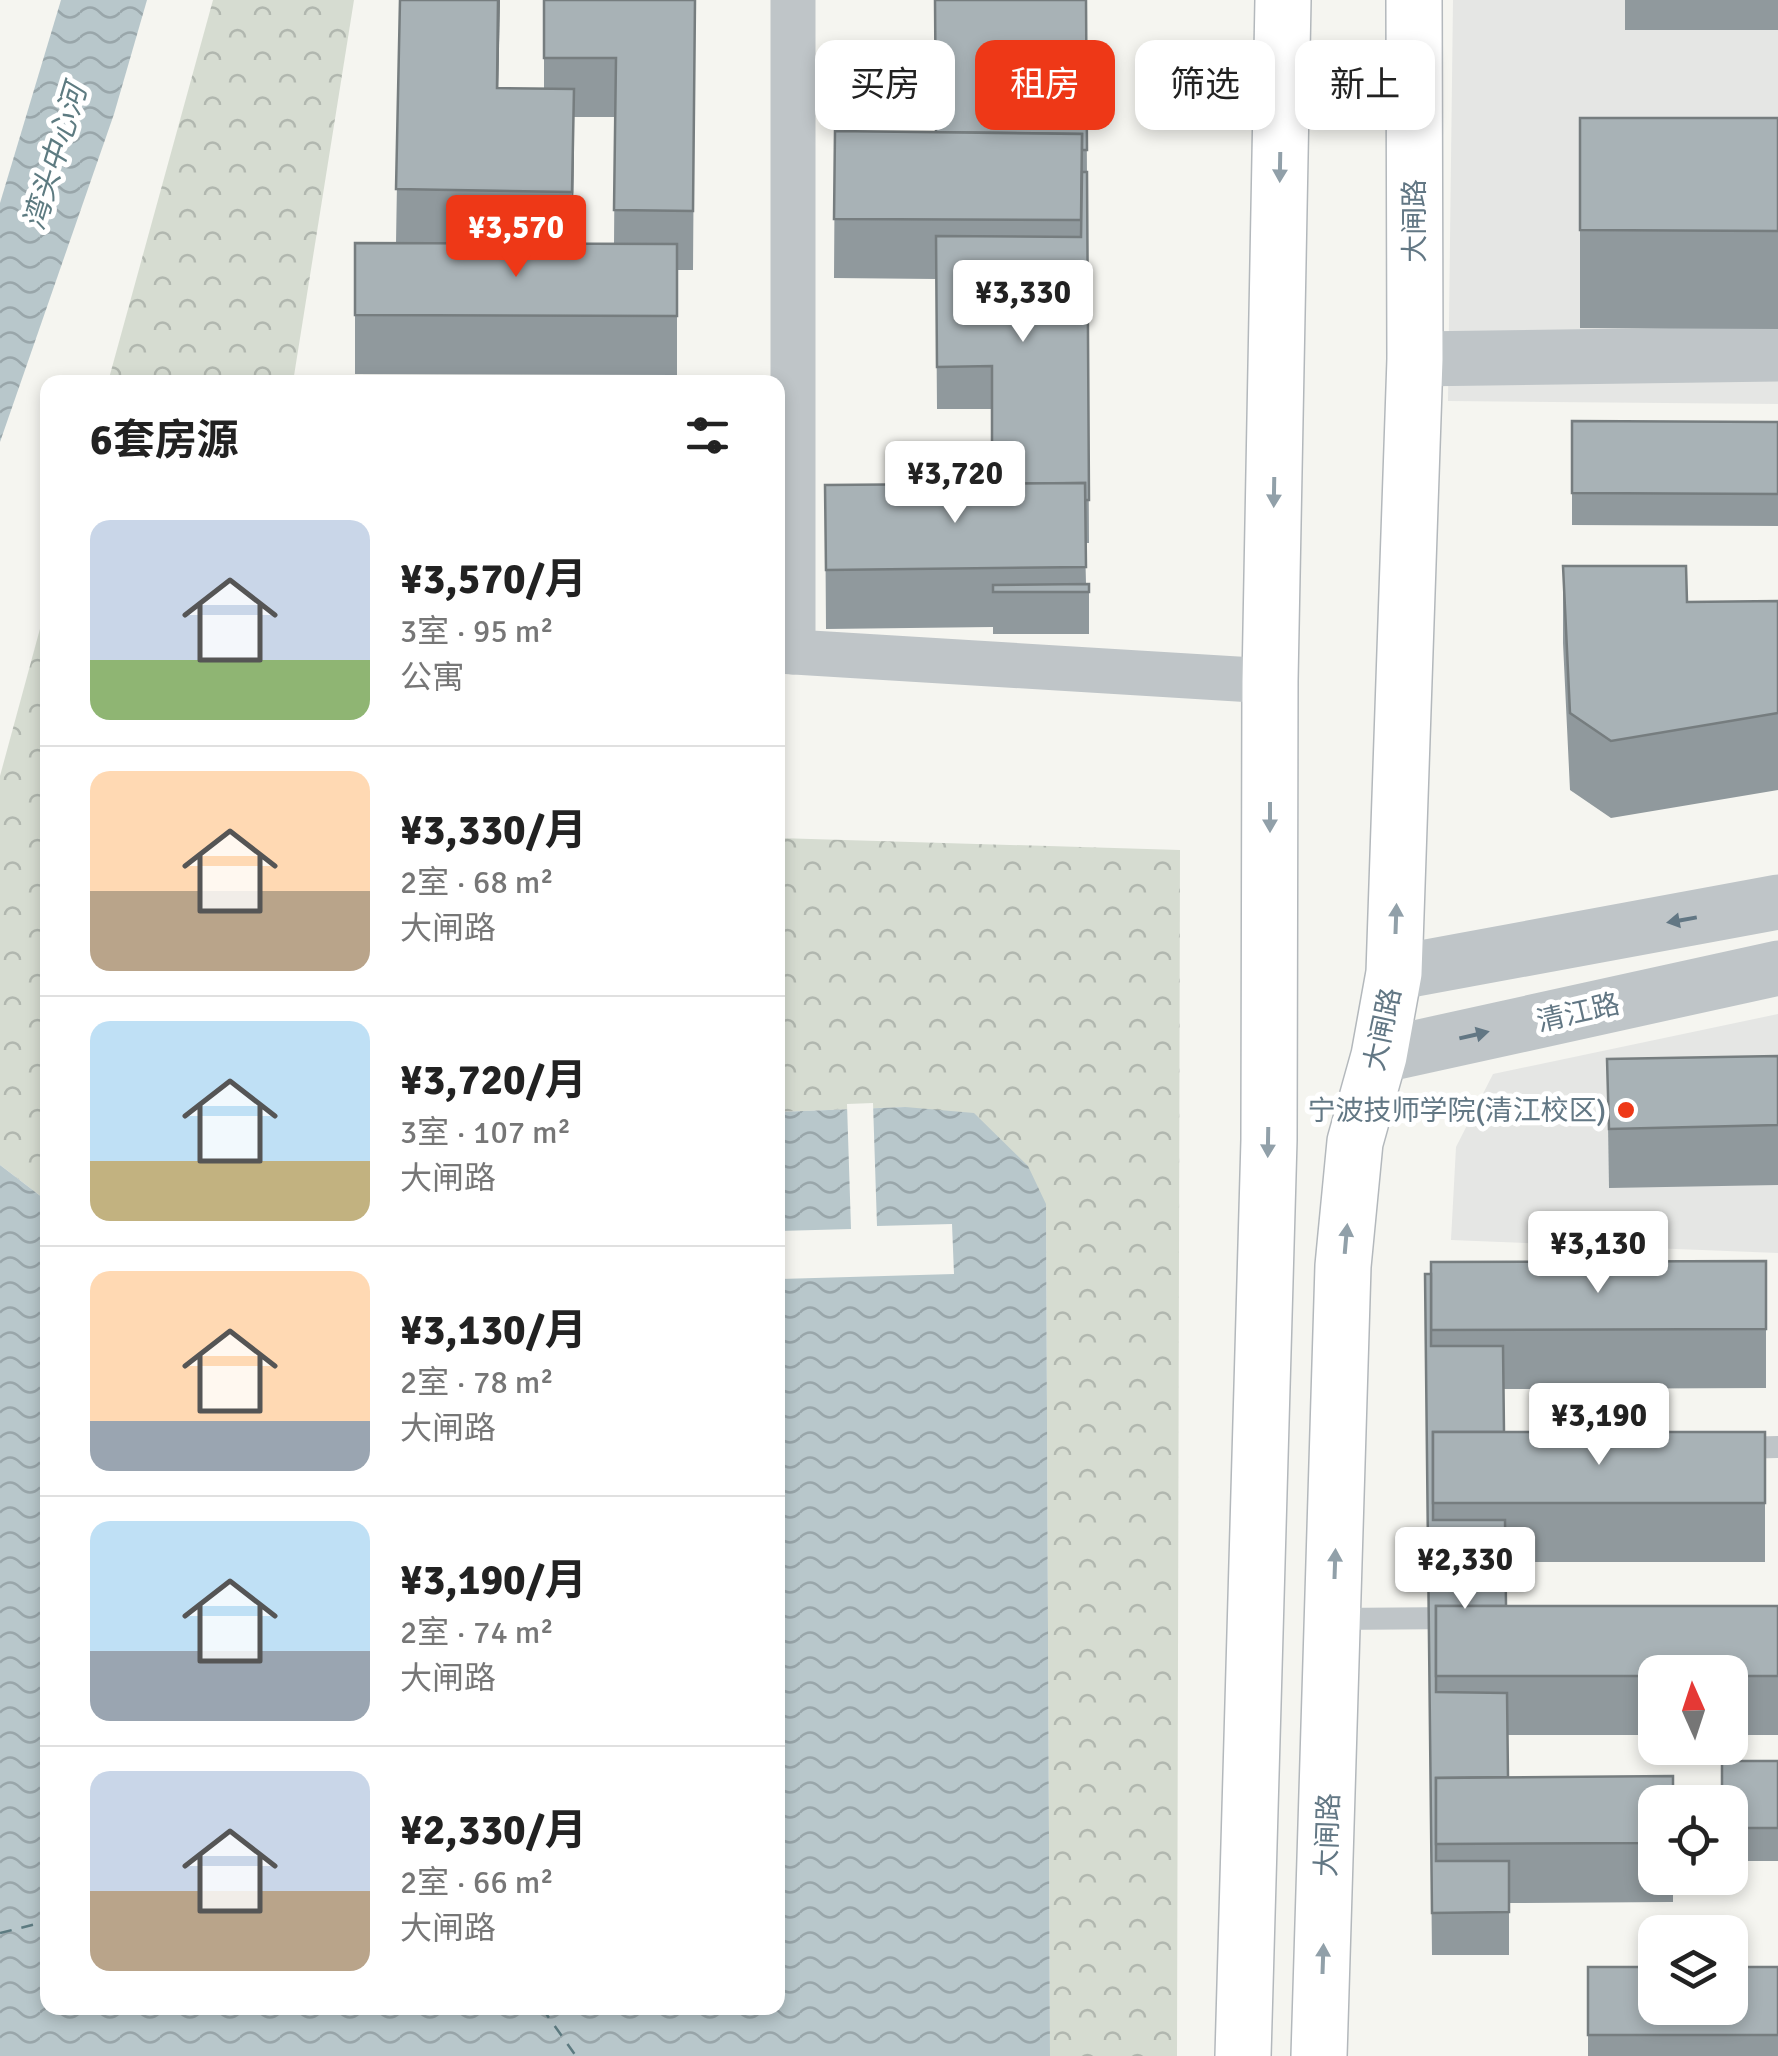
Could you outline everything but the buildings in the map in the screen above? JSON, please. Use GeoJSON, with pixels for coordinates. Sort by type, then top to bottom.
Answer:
{"type":"FeatureCollection","features":[{"type":"Feature","properties":{"kind":"main road"},"geometry":{"type":"LineString","coordinates":[[1243,2056],[1269,1140],[1270,681],[1283,0]]}},
{"type":"Feature","properties":{"kind":"main road","name":"大闸路"},"geometry":{"type":"LineString","coordinates":[[1319,2056],[1343,1266],[1355,1142],[1394,974],[1414,359],[1414,0]]}},
{"type":"Feature","properties":{"kind":"street"},"geometry":{"type":"LineString","coordinates":[[792,0],[785,652],[1270,681]]}},
{"type":"Feature","properties":{"kind":"street"},"geometry":{"type":"LineString","coordinates":[[1414,359],[1778,354]]}},
{"type":"Feature","properties":{"kind":"street"},"geometry":{"type":"LineString","coordinates":[[1394,974],[1778,902]]}},
{"type":"Feature","properties":{"kind":"street","name":"清江路"},"geometry":{"type":"LineString","coordinates":[[1378,1056],[1778,968]]}},
{"type":"Feature","properties":{"kind":"lane"},"geometry":{"type":"LineString","coordinates":[[1719,1448],[1778,1447]]}},
{"type":"Feature","properties":{"kind":"lane"},"geometry":{"type":"LineString","coordinates":[[1334,1619],[1488,1618]]}},
{"type":"Feature","properties":{"kind":"shaded area"},"geometry":{"type":"Polygon","coordinates":[[[1453,0],[1778,0],[1778,404],[1448,401],[1453,0]]]}},
{"type":"Feature","properties":{"kind":"shaded area","name":"宁波技师学院(清江校区)"},"geometry":{"type":"Polygon","coordinates":[[[1778,1014],[1778,1253],[1451,1240],[1456,1147],[1493,1074],[1778,1014]]]}},
{"type":"Feature","properties":{"kind":"green space"},"geometry":{"type":"Polygon","coordinates":[[[213,0],[354,0],[294,375],[110,375],[213,0]]]}},
{"type":"Feature","properties":{"kind":"green space"},"geometry":{"type":"Polygon","coordinates":[[[40,629],[40,1196],[0,1165],[0,776],[40,629]]]}},
{"type":"Feature","properties":{"kind":"green space"},"geometry":{"type":"Polygon","coordinates":[[[785,838],[1180,850],[1177,2056],[1050,2056],[1046,1204],[904,1107],[785,1112],[785,838]]]}},
{"type":"Feature","properties":{"kind":"water","name":"湾头中心河"},"geometry":{"type":"Polygon","coordinates":[[[61,0],[147,0],[114,114],[0,442],[0,203],[61,0]]]}},
{"type":"Feature","properties":{"kind":"water"},"geometry":{"type":"Polygon","coordinates":[[[905,1107],[974,1113],[1028,1166],[1046,1204],[1050,2056],[0,2056],[0,1165],[40,1196],[40,2015],[785,2015],[785,1112],[905,1107]]]}},
{"type":"Feature","properties":{"kind":"pier"},"geometry":{"type":"Polygon","coordinates":[[[873,1103],[877,1226],[952,1224],[954,1274],[785,1279],[785,1231],[851,1229],[847,1104],[873,1103]]]}},
{"type":"Feature","properties":{"kind":"ferry route"},"geometry":{"type":"LineString","coordinates":[[0,1933],[40,1923]]}},
{"type":"Feature","properties":{"kind":"ferry route"},"geometry":{"type":"LineString","coordinates":[[547,2015],[576,2056]]}},
{"type":"Feature","properties":{"kind":"place","name":"宁波技师学院(清江校区)"},"geometry":{"type":"Point","coordinates":[1626,1110]}}]}
